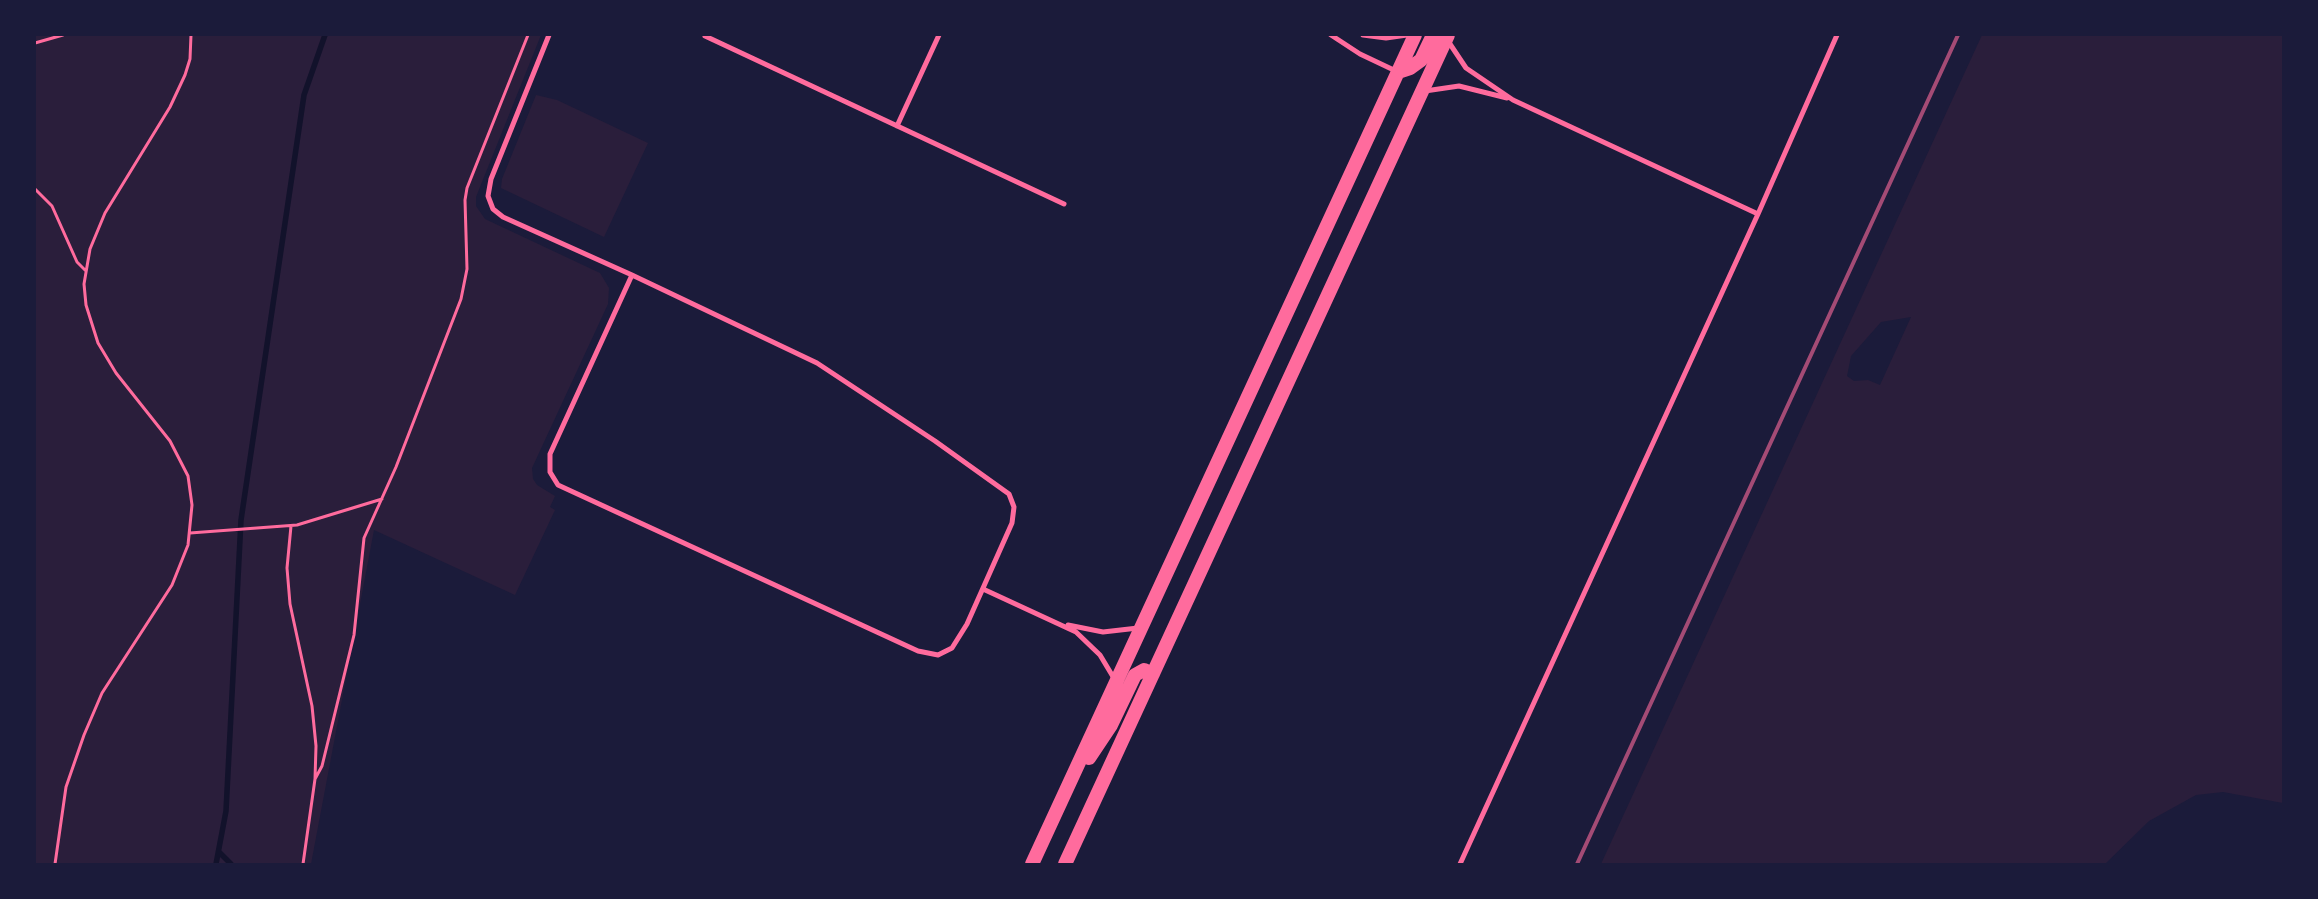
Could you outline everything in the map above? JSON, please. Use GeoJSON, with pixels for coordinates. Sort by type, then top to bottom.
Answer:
{"type":"FeatureCollection","features":[{"type":"Feature","properties":{"kind":"highway"},"geometry":{"type":"LineString","coordinates":[[1032,864],[1415,35]]}},
{"type":"Feature","properties":{"kind":"highway"},"geometry":{"type":"LineString","coordinates":[[1398,72],[1410,68],[1443,36]]}},
{"type":"Feature","properties":{"kind":"highway"},"geometry":{"type":"LineString","coordinates":[[1065,864],[1421,92],[1443,36]]}},
{"type":"Feature","properties":{"kind":"highway"},"geometry":{"type":"LineString","coordinates":[[1064,796],[1111,726],[1135,675],[1144,670],[1153,674]]}},
{"type":"Feature","properties":{"kind":"street"},"geometry":{"type":"LineString","coordinates":[[549,35],[491,179],[489,189],[490,204],[493,209],[504,217],[632,275],[817,363],[1001,487],[1013,500],[1014,514],[967,624],[952,648],[938,654],[928,654],[558,485],[550,472],[550,454],[632,275]]}},
{"type":"Feature","properties":{"kind":"street"},"geometry":{"type":"LineString","coordinates":[[897,126],[939,35]]}},
{"type":"Feature","properties":{"kind":"street"},"geometry":{"type":"LineString","coordinates":[[1330,35],[1360,54],[1398,72]]}},
{"type":"Feature","properties":{"kind":"street"},"geometry":{"type":"LineString","coordinates":[[1363,35],[1386,38],[1407,35]]}},
{"type":"Feature","properties":{"kind":"street"},"geometry":{"type":"LineString","coordinates":[[1460,864],[1758,214],[1837,35]]}},
{"type":"Feature","properties":{"kind":"street"},"geometry":{"type":"LineString","coordinates":[[705,36],[1064,204]]}},
{"type":"Feature","properties":{"kind":"street"},"geometry":{"type":"LineString","coordinates":[[1443,36],[1466,68],[1513,100],[1758,214]]}},
{"type":"Feature","properties":{"kind":"street"},"geometry":{"type":"LineString","coordinates":[[1421,92],[1459,86],[1513,100]]}},
{"type":"Feature","properties":{"kind":"street"},"geometry":{"type":"LineString","coordinates":[[983,589],[1058,622],[1076,632],[1100,655],[1117,683]]}},
{"type":"Feature","properties":{"kind":"street"},"geometry":{"type":"LineString","coordinates":[[1058,622],[1103,632],[1142,628]]}},
{"type":"Feature","properties":{"kind":"path"},"geometry":{"type":"LineString","coordinates":[[35,43],[63,35]]}},
{"type":"Feature","properties":{"kind":"path"},"geometry":{"type":"LineString","coordinates":[[55,864],[64,795],[84,735],[102,693],[172,585],[186,556],[190,533],[192,505],[188,476],[170,441],[116,373],[98,343],[86,305],[84,284],[90,249],[105,213],[178,92],[190,59],[191,35]]}},
{"type":"Feature","properties":{"kind":"path"},"geometry":{"type":"LineString","coordinates":[[315,779],[322,766],[354,635],[364,538],[400,458],[461,299],[466,269],[464,215],[467,188],[528,35]]}},
{"type":"Feature","properties":{"kind":"path"},"geometry":{"type":"LineString","coordinates":[[35,188],[52,206],[77,262],[85,270]]}},
{"type":"Feature","properties":{"kind":"path"},"geometry":{"type":"LineString","coordinates":[[190,533],[291,526],[307,523],[382,499]]}},
{"type":"Feature","properties":{"kind":"path"},"geometry":{"type":"LineString","coordinates":[[291,526],[287,568],[289,596],[315,724],[315,779],[302,864]]}},
{"type":"Feature","properties":{"kind":"shaded area"},"geometry":{"type":"Polygon","coordinates":[[[35,35],[541,35],[476,197],[476,206],[485,219],[600,273],[609,288],[608,304],[532,468],[533,479],[537,485],[555,496],[550,507],[555,510],[515,595],[374,530],[311,864],[35,864],[35,35]]]}},
{"type":"Feature","properties":{"kind":"shaded area"},"geometry":{"type":"Polygon","coordinates":[[[1982,35],[2283,35],[2283,803],[2223,792],[2196,795],[2149,821],[2105,864],[1601,864],[1982,35]],[[1911,317],[1881,322],[1851,356],[1847,376],[1854,381],[1868,380],[1880,385],[1911,317]]]}},
{"type":"Feature","properties":{"kind":"shaded area"},"geometry":{"type":"Polygon","coordinates":[[[536,95],[557,100],[648,143],[604,237],[501,188],[502,179],[536,95]]]}},
{"type":"Feature","properties":{"kind":"waterway"},"geometry":{"type":"LineString","coordinates":[[216,864],[226,811],[241,520],[304,95],[325,35]]}},
{"type":"Feature","properties":{"kind":"waterway"},"geometry":{"type":"LineString","coordinates":[[219,852],[231,864]]}},
{"type":"Feature","properties":{"kind":"railway"},"geometry":{"type":"LineString","coordinates":[[1577,864],[1958,35]]}}]}
